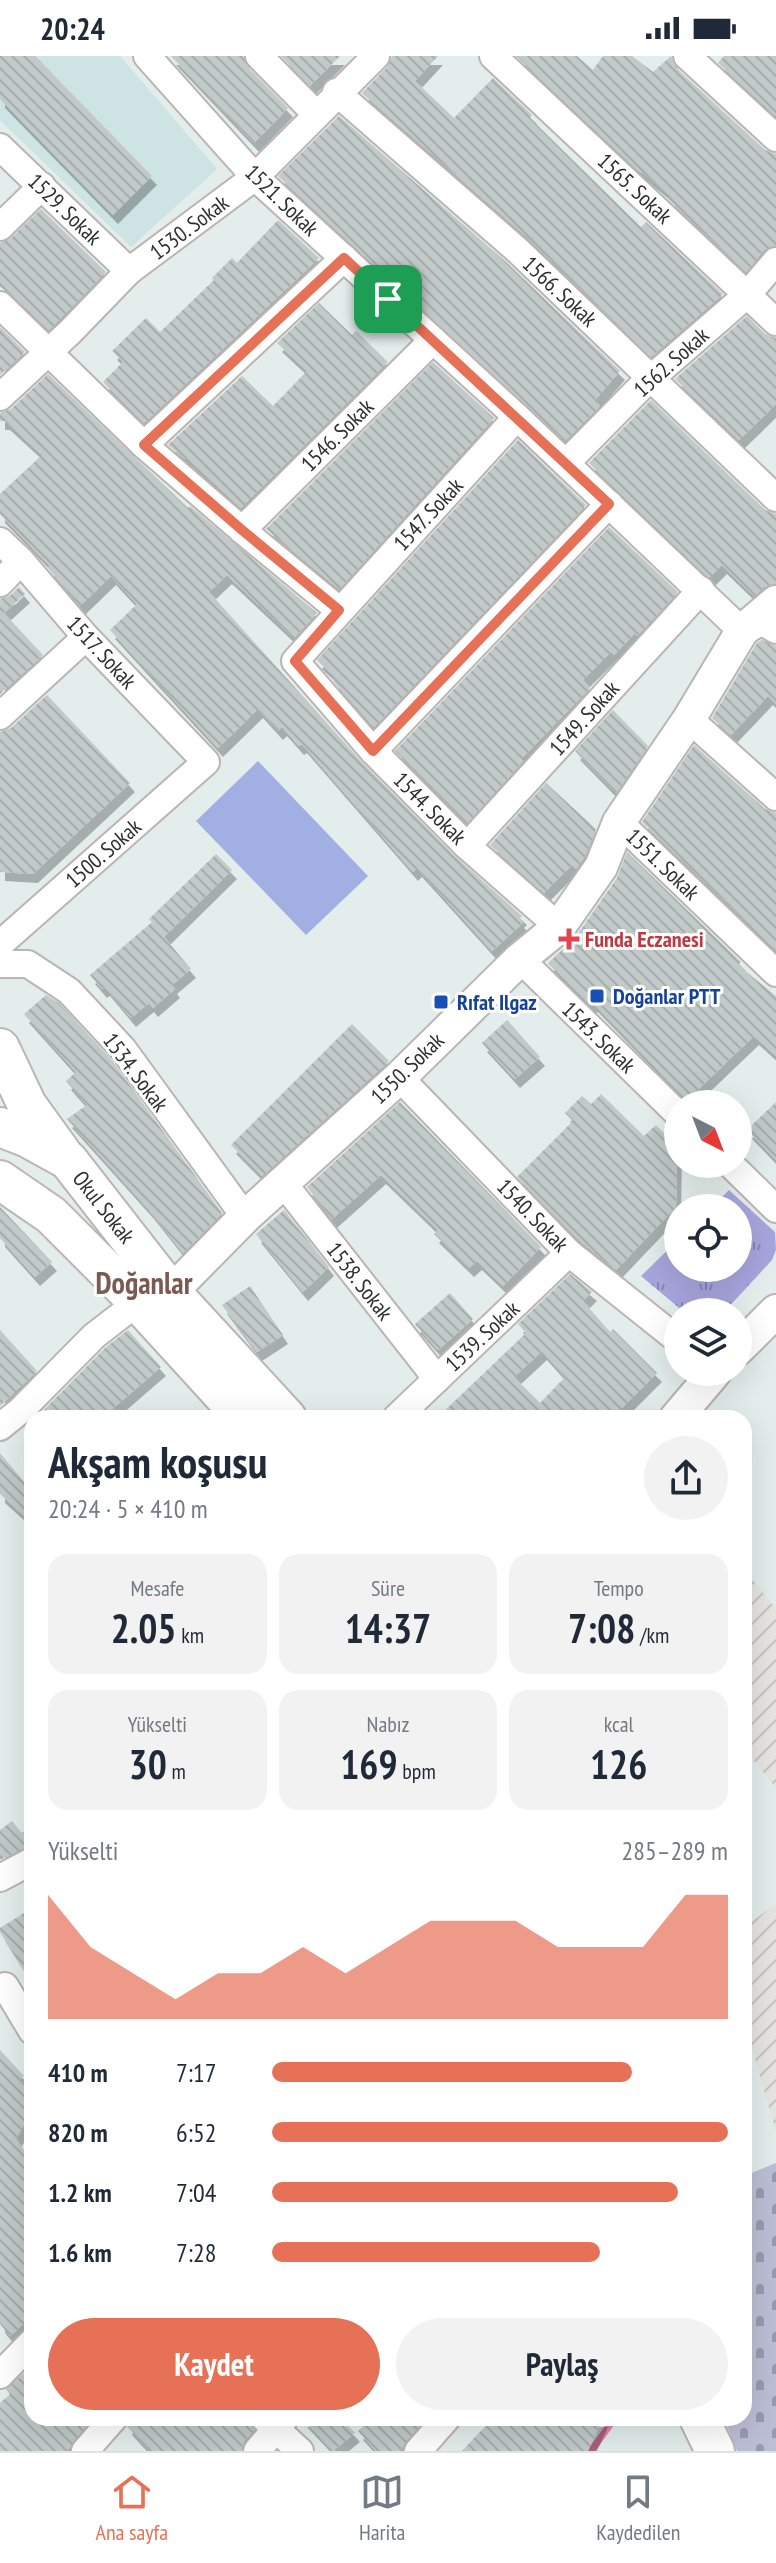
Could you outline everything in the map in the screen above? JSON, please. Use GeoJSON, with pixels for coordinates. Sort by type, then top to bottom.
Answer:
{"type":"FeatureCollection","features":[{"type":"Feature","properties":{"kind":"main road"},"geometry":{"type":"LineString","coordinates":[[0,1048],[27,1105],[68,1160]]}},
{"type":"Feature","properties":{"kind":"main road","name":"Okul Sokak"},"geometry":{"type":"LineString","coordinates":[[0,1127],[68,1160],[155,1297],[278,1410]]}},
{"type":"Feature","properties":{"kind":"main road"},"geometry":{"type":"LineString","coordinates":[[0,1180],[51,1215],[155,1297],[238,1410]]}},
{"type":"Feature","properties":{"kind":"main road"},"geometry":{"type":"LineString","coordinates":[[683,2426],[687,2451]]}},
{"type":"Feature","properties":{"kind":"main road"},"geometry":{"type":"LineString","coordinates":[[703,2426],[715,2451]]}},
{"type":"Feature","properties":{"kind":"street","name":"1521. Sokak"},"geometry":{"type":"LineString","coordinates":[[147,56],[255,177],[517,417],[742,631]]}},
{"type":"Feature","properties":{"kind":"street"},"geometry":{"type":"LineString","coordinates":[[259,56],[316,114]]}},
{"type":"Feature","properties":{"kind":"street","name":"1530. Sokak"},"geometry":{"type":"LineString","coordinates":[[0,397],[129,271],[255,177],[336,92],[376,56]]}},
{"type":"Feature","properties":{"kind":"street","name":"1565. Sokak"},"geometry":{"type":"LineString","coordinates":[[493,56],[776,322]]}},
{"type":"Feature","properties":{"kind":"street"},"geometry":{"type":"LineString","coordinates":[[687,56],[776,138]]}},
{"type":"Feature","properties":{"kind":"street","name":"1566. Sokak"},"geometry":{"type":"LineString","coordinates":[[336,92],[516,249],[776,498]]}},
{"type":"Feature","properties":{"kind":"street","name":"1529. Sokak"},"geometry":{"type":"LineString","coordinates":[[0,147],[129,271]]}},
{"type":"Feature","properties":{"kind":"street"},"geometry":{"type":"LineString","coordinates":[[0,227],[42,186]]}},
{"type":"Feature","properties":{"kind":"street"},"geometry":{"type":"LineString","coordinates":[[144,445],[344,258]]}},
{"type":"Feature","properties":{"kind":"street","name":"1562. Sokak"},"geometry":{"type":"LineString","coordinates":[[566,463],[653,378],[748,294],[776,261]]}},
{"type":"Feature","properties":{"kind":"street"},"geometry":{"type":"LineString","coordinates":[[0,305],[144,445],[339,610]]}},
{"type":"Feature","properties":{"kind":"street","name":"1546. Sokak"},"geometry":{"type":"LineString","coordinates":[[242,530],[433,340]]}},
{"type":"Feature","properties":{"kind":"street","name":"1547. Sokak"},"geometry":{"type":"LineString","coordinates":[[339,610],[517,417]]}},
{"type":"Feature","properties":{"kind":"street"},"geometry":{"type":"LineString","coordinates":[[373,751],[609,504]]}},
{"type":"Feature","properties":{"kind":"street","name":"1517. Sokak"},"geometry":{"type":"LineString","coordinates":[[0,541],[86,637],[206,762]]}},
{"type":"Feature","properties":{"kind":"street"},"geometry":{"type":"LineString","coordinates":[[0,583],[21,561]]}},
{"type":"Feature","properties":{"kind":"street","name":"1549. Sokak"},"geometry":{"type":"LineString","coordinates":[[467,846],[701,590]]}},
{"type":"Feature","properties":{"kind":"street","name":"1550. Sokak"},"geometry":{"type":"LineString","coordinates":[[155,1297],[284,1184],[520,959],[559,927],[601,867],[619,822],[689,719],[742,631],[776,602]]}},
{"type":"Feature","properties":{"kind":"street","name":"1544. Sokak"},"geometry":{"type":"LineString","coordinates":[[339,610],[295,661],[373,751],[467,846],[559,927]]}},
{"type":"Feature","properties":{"kind":"street"},"geometry":{"type":"LineString","coordinates":[[742,631],[763,622],[776,630]]}},
{"type":"Feature","properties":{"kind":"street"},"geometry":{"type":"LineString","coordinates":[[0,716],[86,637]]}},
{"type":"Feature","properties":{"kind":"street"},"geometry":{"type":"LineString","coordinates":[[689,719],[776,797]]}},
{"type":"Feature","properties":{"kind":"street","name":"1500. Sokak"},"geometry":{"type":"LineString","coordinates":[[0,944],[206,762]]}},
{"type":"Feature","properties":{"kind":"street","name":"1551. Sokak"},"geometry":{"type":"LineString","coordinates":[[619,822],[775,971]]}},
{"type":"Feature","properties":{"kind":"street","name":"1543. Sokak"},"geometry":{"type":"LineString","coordinates":[[520,959],[664,1100]]}},
{"type":"Feature","properties":{"kind":"street","name":"1534. Sokak"},"geometry":{"type":"LineString","coordinates":[[0,964],[28,964],[69,991],[123,1049],[245,1217]]}},
{"type":"Feature","properties":{"kind":"street","name":"1540. Sokak"},"geometry":{"type":"LineString","coordinates":[[399,1077],[569,1253],[664,1329]]}},
{"type":"Feature","properties":{"kind":"street"},"geometry":{"type":"LineString","coordinates":[[744,1178],[776,1209]]}},
{"type":"Feature","properties":{"kind":"street","name":"1538. Sokak"},"geometry":{"type":"LineString","coordinates":[[284,1184],[437,1379]]}},
{"type":"Feature","properties":{"kind":"street","name":"1539. Sokak"},"geometry":{"type":"LineString","coordinates":[[404,1410],[569,1253]]}},
{"type":"Feature","properties":{"kind":"street"},"geometry":{"type":"LineString","coordinates":[[31,1410],[94,1336],[155,1297]]}},
{"type":"Feature","properties":{"kind":"street"},"geometry":{"type":"LineString","coordinates":[[752,1335],[776,1311]]}},
{"type":"Feature","properties":{"kind":"street"},"geometry":{"type":"LineString","coordinates":[[683,1410],[702,1386]]}},
{"type":"Feature","properties":{"kind":"street"},"geometry":{"type":"LineString","coordinates":[[0,1427],[24,1417]]}},
{"type":"Feature","properties":{"kind":"street"},"geometry":{"type":"LineString","coordinates":[[0,1878],[24,1865]]}},
{"type":"Feature","properties":{"kind":"street"},"geometry":{"type":"LineString","coordinates":[[5,1986],[24,2018]]}},
{"type":"Feature","properties":{"kind":"street"},"geometry":{"type":"LineString","coordinates":[[5,2364],[24,2349]]}},
{"type":"Feature","properties":{"kind":"street"},"geometry":{"type":"LineString","coordinates":[[85,2451],[107,2426]]}},
{"type":"Feature","properties":{"kind":"street"},"geometry":{"type":"LineString","coordinates":[[257,2451],[272,2426]]}},
{"type":"Feature","properties":{"kind":"street"},"geometry":{"type":"LineString","coordinates":[[278,2426],[300,2451]]}},
{"type":"Feature","properties":{"kind":"street"},"geometry":{"type":"LineString","coordinates":[[418,2451],[440,2426]]}},
{"type":"Feature","properties":{"kind":"shaded area"},"geometry":{"type":"Polygon","coordinates":[[[0,56],[120,56],[217,169],[131,247],[0,120],[0,56]]]}},
{"type":"Feature","properties":{"kind":"shaded area"},"geometry":{"type":"Polygon","coordinates":[[[258,761],[368,876],[306,935],[196,821],[258,761]]]}},
{"type":"Feature","properties":{"kind":"shaded area"},"geometry":{"type":"Polygon","coordinates":[[[752,1579],[776,1609],[776,1788],[752,1758],[752,1579]]]}},
{"type":"Feature","properties":{"kind":"shaded area"},"geometry":{"type":"Polygon","coordinates":[[[776,1904],[776,2132],[752,2048],[752,1921],[776,1904]]]}},
{"type":"Feature","properties":{"kind":"green space"},"geometry":{"type":"Polygon","coordinates":[[[752,1211],[775,1232],[776,1250],[772,1260],[752,1282],[752,1211]]]}},
{"type":"Feature","properties":{"kind":"green space"},"geometry":{"type":"Polygon","coordinates":[[[664,1254],[664,1282],[752,1282],[737,1298],[667,1298],[641,1276],[664,1254]]]}},
{"type":"Feature","properties":{"kind":"green space"},"geometry":{"type":"Polygon","coordinates":[[[776,2163],[776,2451],[737,2451],[727,2426],[752,2426],[752,2173],[776,2163]]]}},
{"type":"Feature","properties":{"kind":"building"},"geometry":{"type":"Polygon","coordinates":[[[0,56],[35,56],[152,176],[113,215],[0,99],[0,56]]]}},
{"type":"Feature","properties":{"kind":"building"},"geometry":{"type":"Polygon","coordinates":[[[171,56],[243,56],[248,67],[288,108],[254,143],[171,56]]]}},
{"type":"Feature","properties":{"kind":"building"},"geometry":{"type":"Polygon","coordinates":[[[281,56],[340,56],[310,86],[281,56]]]}},
{"type":"Feature","properties":{"kind":"building"},"geometry":{"type":"Polygon","coordinates":[[[392,56],[438,56],[415,81],[454,118],[493,78],[641,227],[646,222],[723,294],[651,357],[527,237],[362,93],[387,67],[392,56]]]}},
{"type":"Feature","properties":{"kind":"building"},"geometry":{"type":"Polygon","coordinates":[[[516,56],[577,56],[593,70],[603,56],[632,56],[653,72],[671,56],[676,68],[765,150],[776,154],[776,245],[764,250],[746,272],[668,199],[671,196],[641,173],[516,56]]]}},
{"type":"Feature","properties":{"kind":"building"},"geometry":{"type":"Polygon","coordinates":[[[724,56],[776,56],[776,116],[718,63],[724,56]]]}},
{"type":"Feature","properties":{"kind":"building"},"geometry":{"type":"Polygon","coordinates":[[[339,116],[505,261],[620,371],[594,401],[600,406],[565,441],[278,176],[339,116]]]}},
{"type":"Feature","properties":{"kind":"building"},"geometry":{"type":"Polygon","coordinates":[[[41,209],[106,272],[49,330],[0,287],[0,243],[11,238],[41,209]]]}},
{"type":"Feature","properties":{"kind":"building"},"geometry":{"type":"Polygon","coordinates":[[[278,220],[319,258],[144,423],[103,382],[123,362],[112,351],[146,318],[160,332],[214,280],[212,278],[232,258],[237,263],[278,220]]]}},
{"type":"Feature","properties":{"kind":"building"},"geometry":{"type":"Polygon","coordinates":[[[319,303],[352,335],[356,331],[388,362],[241,508],[187,458],[168,445],[242,376],[273,406],[307,371],[277,343],[319,303]]]}},
{"type":"Feature","properties":{"kind":"building"},"geometry":{"type":"Polygon","coordinates":[[[747,316],[765,334],[776,338],[776,404],[739,440],[675,379],[747,316]]]}},
{"type":"Feature","properties":{"kind":"building"},"geometry":{"type":"Polygon","coordinates":[[[0,327],[25,352],[0,375],[0,327]]]}},
{"type":"Feature","properties":{"kind":"building"},"geometry":{"type":"Polygon","coordinates":[[[433,362],[494,418],[339,589],[266,529],[433,362]]]}},
{"type":"Feature","properties":{"kind":"building"},"geometry":{"type":"Polygon","coordinates":[[[48,374],[188,508],[190,506],[317,613],[294,638],[227,575],[209,592],[362,762],[456,857],[522,916],[519,919],[523,923],[492,951],[417,868],[413,872],[302,744],[299,746],[282,727],[278,731],[258,709],[218,748],[110,630],[137,604],[111,576],[80,606],[48,568],[50,566],[0,514],[0,494],[42,455],[5,421],[0,421],[0,413],[11,409],[48,374]]]}},
{"type":"Feature","properties":{"kind":"building"},"geometry":{"type":"Polygon","coordinates":[[[651,400],[765,510],[776,514],[776,583],[764,587],[754,596],[722,565],[710,577],[707,576],[589,463],[651,400]]]}},
{"type":"Feature","properties":{"kind":"building"},"geometry":{"type":"Polygon","coordinates":[[[518,440],[586,505],[374,727],[333,681],[336,678],[317,660],[518,440]]]}},
{"type":"Feature","properties":{"kind":"building"},"geometry":{"type":"Polygon","coordinates":[[[609,527],[678,592],[637,636],[635,633],[614,655],[611,652],[583,680],[590,688],[521,759],[523,761],[467,823],[395,751],[609,527]]]}},
{"type":"Feature","properties":{"kind":"building"},"geometry":{"type":"Polygon","coordinates":[[[19,587],[25,594],[4,613],[43,655],[0,694],[0,599],[11,595],[19,587]]]}},
{"type":"Feature","properties":{"kind":"building"},"geometry":{"type":"Polygon","coordinates":[[[762,640],[776,646],[776,704],[768,696],[731,735],[712,718],[757,643],[762,640]]]}},
{"type":"Feature","properties":{"kind":"building"},"geometry":{"type":"Polygon","coordinates":[[[47,695],[130,783],[33,874],[0,872],[0,732],[11,728],[47,695]]]}},
{"type":"Feature","properties":{"kind":"building"},"geometry":{"type":"Polygon","coordinates":[[[613,710],[648,746],[616,793],[575,751],[613,710]]]}},
{"type":"Feature","properties":{"kind":"building"},"geometry":{"type":"Polygon","coordinates":[[[694,745],[765,809],[776,813],[776,950],[642,822],[694,745]]]}},
{"type":"Feature","properties":{"kind":"building"},"geometry":{"type":"Polygon","coordinates":[[[546,783],[596,829],[576,869],[572,865],[544,893],[490,845],[546,783]]]}},
{"type":"Feature","properties":{"kind":"building"},"geometry":{"type":"Polygon","coordinates":[[[627,852],[741,962],[738,965],[776,996],[776,1056],[754,1036],[697,1090],[677,1090],[593,1003],[590,1005],[548,963],[575,938],[617,878],[627,852]]]}},
{"type":"Feature","properties":{"kind":"building"},"geometry":{"type":"Polygon","coordinates":[[[216,854],[232,870],[164,937],[191,969],[172,985],[175,989],[153,1008],[149,1003],[131,1018],[105,987],[102,989],[90,975],[152,922],[149,919],[216,854]]]}},
{"type":"Feature","properties":{"kind":"building"},"geometry":{"type":"Polygon","coordinates":[[[46,995],[59,1003],[111,1059],[222,1213],[183,1253],[149,1210],[67,1119],[87,1105],[66,1081],[76,1072],[24,1014],[46,995]]]}},
{"type":"Feature","properties":{"kind":"building"},"geometry":{"type":"Polygon","coordinates":[[[507,1020],[540,1057],[515,1079],[482,1043],[507,1020]]]}},
{"type":"Feature","properties":{"kind":"building"},"geometry":{"type":"Polygon","coordinates":[[[352,1024],[389,1061],[262,1176],[231,1145],[352,1024]]]}},
{"type":"Feature","properties":{"kind":"building"},"geometry":{"type":"Polygon","coordinates":[[[601,1094],[644,1136],[656,1125],[664,1133],[664,1178],[676,1178],[676,1194],[664,1194],[664,1220],[616,1270],[580,1241],[517,1177],[573,1121],[565,1113],[582,1096],[591,1104],[601,1094]]]}},
{"type":"Feature","properties":{"kind":"building"},"geometry":{"type":"Polygon","coordinates":[[[400,1102],[541,1247],[503,1286],[477,1261],[469,1268],[434,1234],[438,1230],[381,1175],[332,1219],[307,1187],[400,1102]]]}},
{"type":"Feature","properties":{"kind":"building"},"geometry":{"type":"Polygon","coordinates":[[[776,1102],[776,1160],[752,1135],[752,1125],[776,1102]]]}},
{"type":"Feature","properties":{"kind":"building"},"geometry":{"type":"Polygon","coordinates":[[[0,1207],[52,1262],[35,1277],[0,1238],[0,1207]]]}},
{"type":"Feature","properties":{"kind":"building"},"geometry":{"type":"Polygon","coordinates":[[[284,1210],[329,1267],[303,1292],[256,1234],[284,1210]]]}},
{"type":"Feature","properties":{"kind":"building"},"geometry":{"type":"Polygon","coordinates":[[[570,1274],[592,1292],[583,1301],[610,1332],[613,1329],[657,1373],[620,1410],[445,1410],[526,1333],[518,1324],[570,1274]],[[542,1351],[514,1377],[540,1403],[565,1377],[542,1351]]]}},
{"type":"Feature","properties":{"kind":"building"},"geometry":{"type":"Polygon","coordinates":[[[250,1286],[283,1335],[257,1352],[222,1305],[250,1286]]]}},
{"type":"Feature","properties":{"kind":"building"},"geometry":{"type":"Polygon","coordinates":[[[450,1293],[473,1319],[438,1350],[415,1324],[450,1293]]]}},
{"type":"Feature","properties":{"kind":"building"},"geometry":{"type":"Polygon","coordinates":[[[0,1330],[37,1371],[0,1406],[0,1330]]]}},
{"type":"Feature","properties":{"kind":"building"},"geometry":{"type":"Polygon","coordinates":[[[128,1330],[161,1367],[111,1410],[44,1410],[105,1348],[128,1330]]]}},
{"type":"Feature","properties":{"kind":"building"},"geometry":{"type":"Polygon","coordinates":[[[0,1453],[24,1482],[24,1516],[0,1494],[0,1453]]]}},
{"type":"Feature","properties":{"kind":"building"},"geometry":{"type":"Polygon","coordinates":[[[12,1821],[24,1832],[24,1849],[0,1860],[0,1830],[12,1821]]]}},
{"type":"Feature","properties":{"kind":"building"},"geometry":{"type":"Polygon","coordinates":[[[24,1913],[24,1970],[0,1932],[0,1928],[24,1913]]]}},
{"type":"Feature","properties":{"kind":"building"},"geometry":{"type":"Polygon","coordinates":[[[0,2050],[24,2076],[20,2079],[24,2083],[24,2124],[16,2139],[24,2150],[24,2323],[10,2336],[0,2324],[0,2050]]]}},
{"type":"Feature","properties":{"kind":"building"},"geometry":{"type":"Polygon","coordinates":[[[24,2373],[24,2426],[87,2426],[67,2451],[0,2451],[0,2403],[10,2394],[6,2389],[24,2373]]]}},
{"type":"Feature","properties":{"kind":"building"},"geometry":{"type":"Polygon","coordinates":[[[127,2426],[252,2426],[254,2430],[244,2441],[241,2451],[150,2451],[127,2426]]]}},
{"type":"Feature","properties":{"kind":"building"},"geometry":{"type":"Polygon","coordinates":[[[310,2426],[348,2426],[355,2433],[333,2451],[310,2426]]]}},
{"type":"Feature","properties":{"kind":"building"},"geometry":{"type":"Polygon","coordinates":[[[363,2426],[419,2426],[399,2451],[376,2451],[358,2431],[363,2426]]]}},
{"type":"Feature","properties":{"kind":"building"},"geometry":{"type":"Polygon","coordinates":[[[485,2426],[599,2426],[588,2451],[462,2451],[485,2426]]]}},
{"type":"Feature","properties":{"kind":"waterway"},"geometry":{"type":"LineString","coordinates":[[591,2451],[609,2426]]}},
{"type":"Feature","properties":{"kind":"place","name":"Funda Eczanesi"},"geometry":{"type":"Point","coordinates":[569,939]}},
{"type":"Feature","properties":{"kind":"place","name":"Doğanlar PTT"},"geometry":{"type":"Point","coordinates":[597,996]}},
{"type":"Feature","properties":{"kind":"place","name":"Rıfat Ilgaz"},"geometry":{"type":"Point","coordinates":[441,1002]}},
{"type":"Feature","properties":{"kind":"district","name":"Doğanlar"},"geometry":{"type":"Point","coordinates":[144,1284]}},
{"type":"Feature","properties":{"kind":"route"},"geometry":{"type":"LineString","coordinates":[[344,258],[388,299],[609,504],[373,751],[295,661],[339,610],[144,445],[344,258]]}}]}
